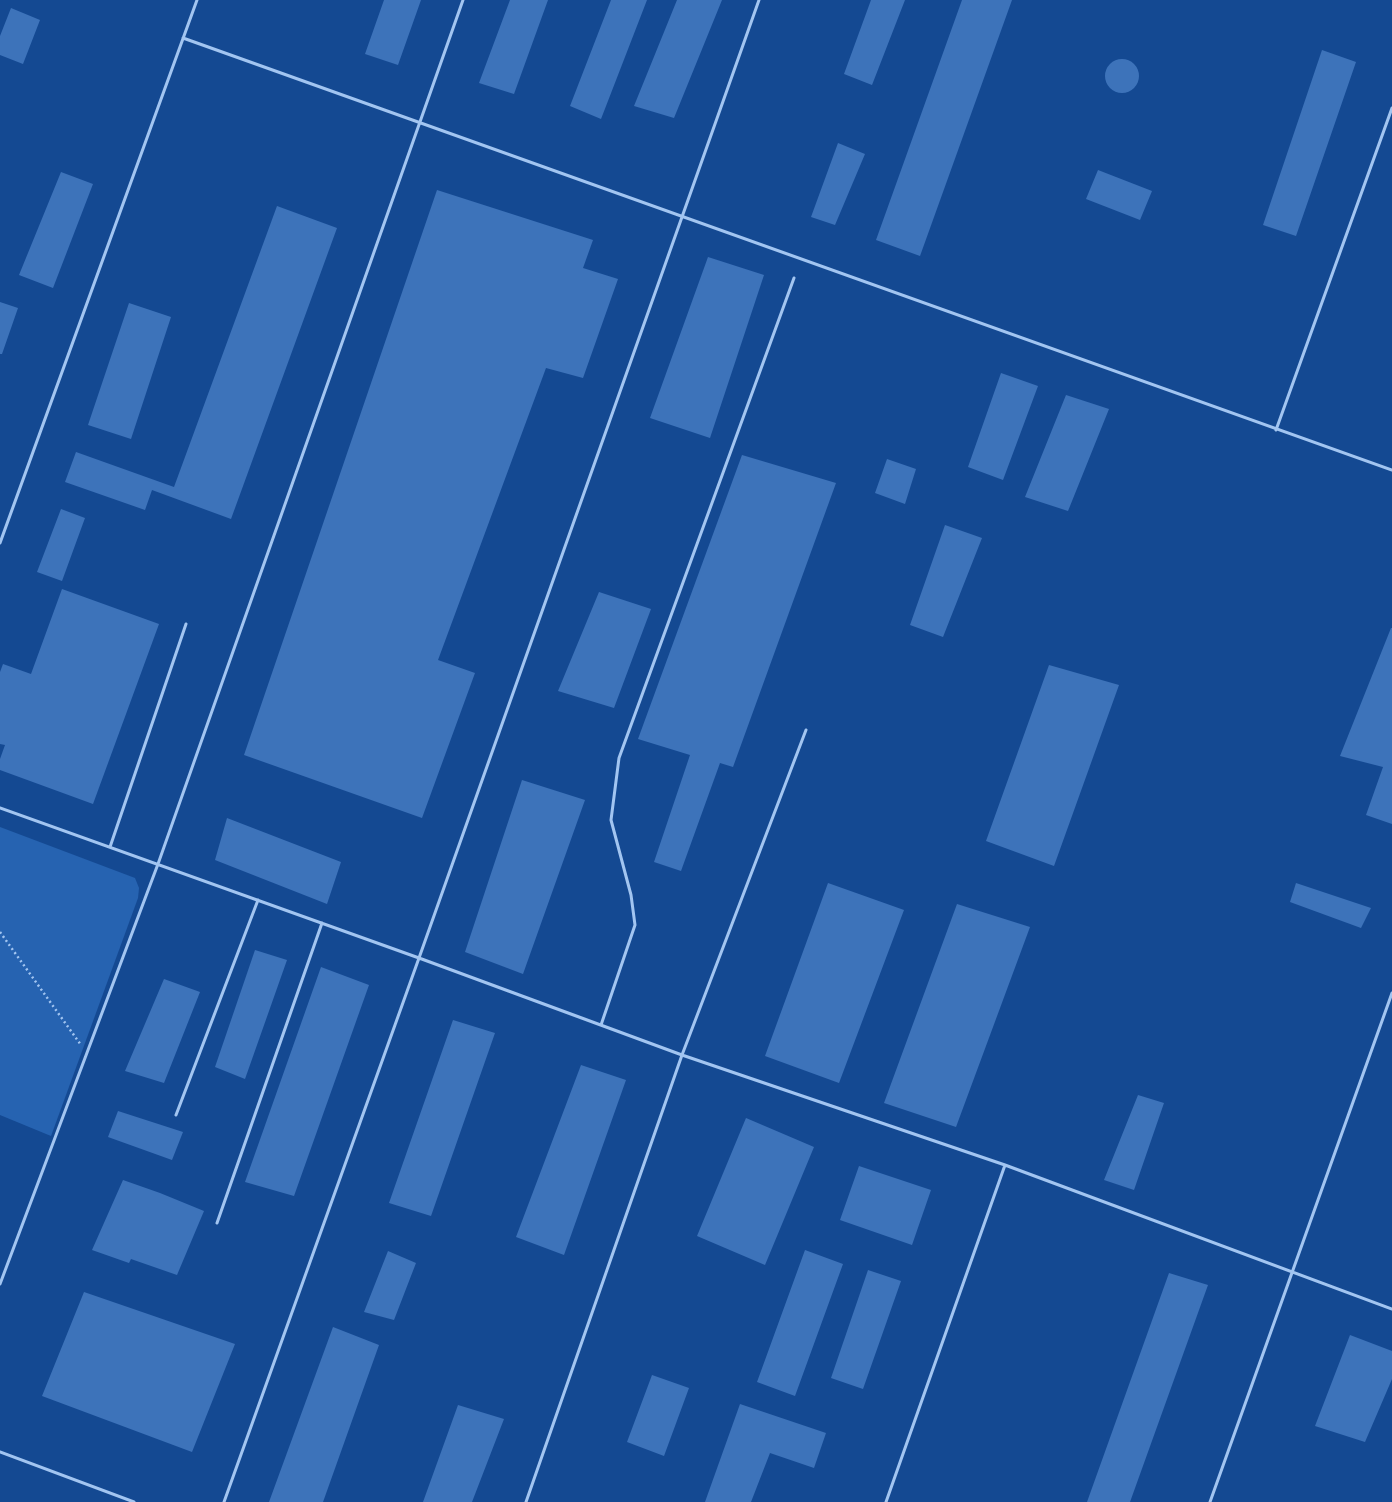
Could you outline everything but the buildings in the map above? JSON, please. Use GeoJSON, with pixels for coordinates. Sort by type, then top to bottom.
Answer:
{"type":"FeatureCollection","features":[{"type":"Feature","properties":{"kind":"lane"},"geometry":{"type":"LineString","coordinates":[[0,543],[197,0]]}},
{"type":"Feature","properties":{"kind":"lane"},"geometry":{"type":"LineString","coordinates":[[0,1284],[158,864],[463,0]]}},
{"type":"Feature","properties":{"kind":"lane"},"geometry":{"type":"LineString","coordinates":[[224,1502],[759,0]]}},
{"type":"Feature","properties":{"kind":"lane"},"geometry":{"type":"LineString","coordinates":[[183,38],[1276,430],[1392,470]]}},
{"type":"Feature","properties":{"kind":"lane"},"geometry":{"type":"LineString","coordinates":[[1276,430],[1392,108]]}},
{"type":"Feature","properties":{"kind":"lane"},"geometry":{"type":"LineString","coordinates":[[601,1025],[635,925],[630,895],[612,820],[619,758],[794,278]]}},
{"type":"Feature","properties":{"kind":"lane"},"geometry":{"type":"LineString","coordinates":[[110,847],[186,624]]}},
{"type":"Feature","properties":{"kind":"lane"},"geometry":{"type":"LineString","coordinates":[[526,1502],[682,1055],[806,730]]}},
{"type":"Feature","properties":{"kind":"lane"},"geometry":{"type":"LineString","coordinates":[[0,808],[419,958],[682,1055],[1004,1165],[1392,1309]]}},
{"type":"Feature","properties":{"kind":"lane"},"geometry":{"type":"LineString","coordinates":[[176,1115],[258,900]]}},
{"type":"Feature","properties":{"kind":"lane"},"geometry":{"type":"LineString","coordinates":[[217,1223],[322,923]]}},
{"type":"Feature","properties":{"kind":"lane"},"geometry":{"type":"LineString","coordinates":[[1210,1502],[1392,993]]}},
{"type":"Feature","properties":{"kind":"lane"},"geometry":{"type":"LineString","coordinates":[[886,1502],[1004,1165]]}},
{"type":"Feature","properties":{"kind":"lane"},"geometry":{"type":"LineString","coordinates":[[0,1452],[134,1502]]}},
{"type":"Feature","properties":{"kind":"path"},"geometry":{"type":"LineString","coordinates":[[0,932],[87,1053]]}},
{"type":"Feature","properties":{"kind":"shaded area"},"geometry":{"type":"Polygon","coordinates":[[[0,827],[135,878],[139,888],[138,898],[51,1136],[0,1115],[0,827]]]}}]}
